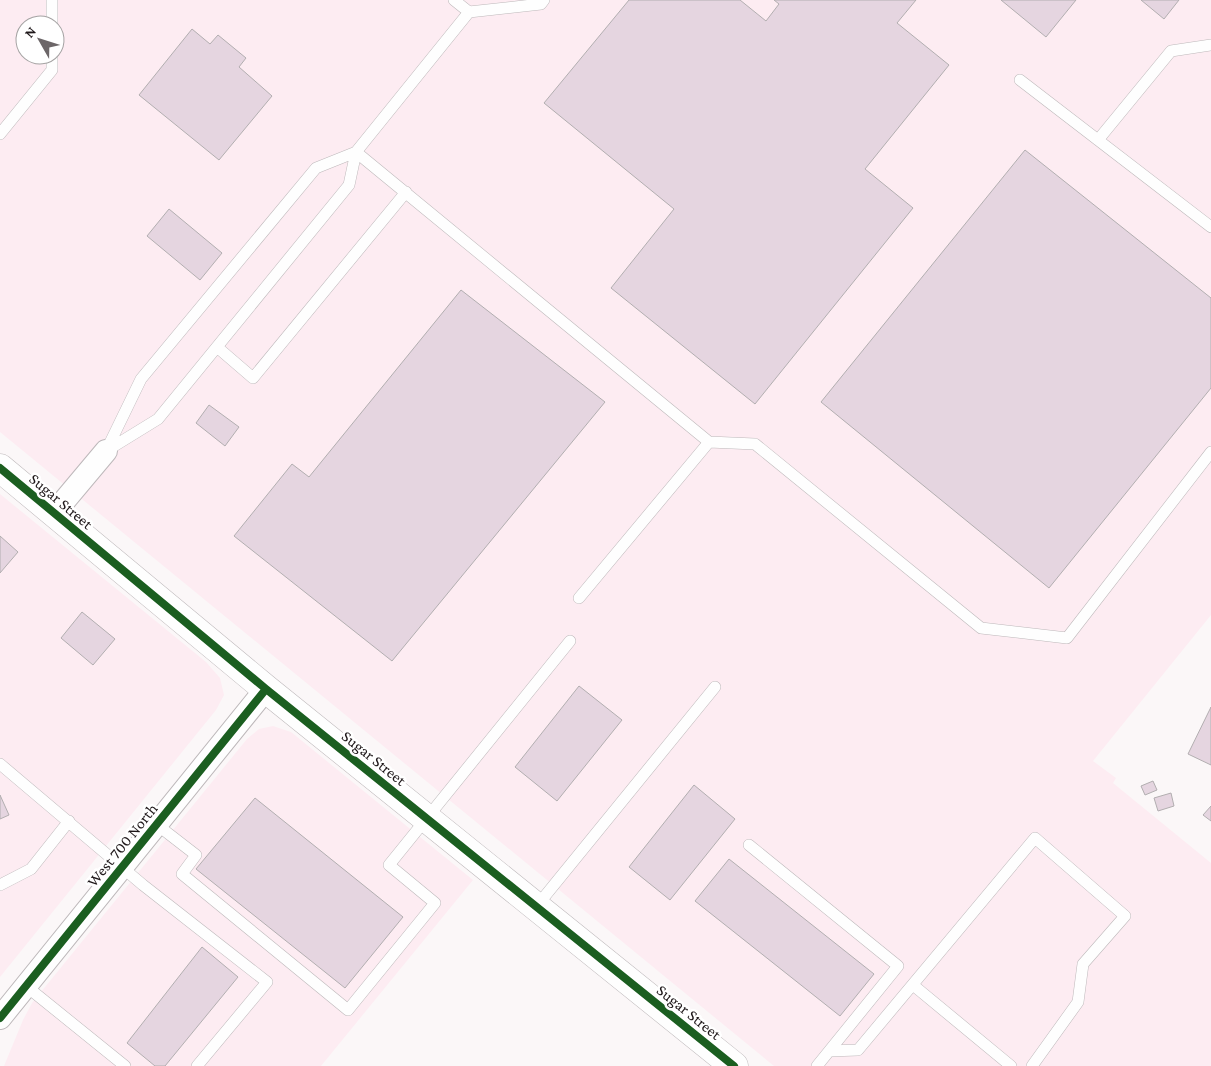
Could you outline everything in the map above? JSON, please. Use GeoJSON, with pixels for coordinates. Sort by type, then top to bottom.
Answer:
{"type":"FeatureCollection","features":[{"type":"Feature","properties":{"kind":"street"},"geometry":{"type":"LineString","coordinates":[[54,513],[106,451]]}},
{"type":"Feature","properties":{"kind":"street","name":"Sugar Street"},"geometry":{"type":"LineString","coordinates":[[0,468],[266,689],[734,1066]]}},
{"type":"Feature","properties":{"kind":"street","name":"West 700 North"},"geometry":{"type":"LineString","coordinates":[[0,1018],[266,689]]}},
{"type":"Feature","properties":{"kind":"lane"},"geometry":{"type":"LineString","coordinates":[[52,0],[52,15]]}},
{"type":"Feature","properties":{"kind":"lane"},"geometry":{"type":"LineString","coordinates":[[454,0],[469,12]]}},
{"type":"Feature","properties":{"kind":"lane"},"geometry":{"type":"LineString","coordinates":[[106,451],[158,419],[349,185],[356,152],[469,12],[541,4],[544,0]]}},
{"type":"Feature","properties":{"kind":"lane"},"geometry":{"type":"LineString","coordinates":[[1098,140],[1171,51],[1211,44]]}},
{"type":"Feature","properties":{"kind":"lane"},"geometry":{"type":"LineString","coordinates":[[0,134],[52,70],[52,65]]}},
{"type":"Feature","properties":{"kind":"lane"},"geometry":{"type":"LineString","coordinates":[[1020,80],[1211,227]]}},
{"type":"Feature","properties":{"kind":"lane"},"geometry":{"type":"LineString","coordinates":[[356,152],[709,442],[755,444],[981,628],[1067,638],[1211,452]]}},
{"type":"Feature","properties":{"kind":"lane"},"geometry":{"type":"LineString","coordinates":[[106,451],[141,379],[316,168],[356,152]]}},
{"type":"Feature","properties":{"kind":"lane"},"geometry":{"type":"LineString","coordinates":[[216,347],[253,378],[406,192]]}},
{"type":"Feature","properties":{"kind":"lane"},"geometry":{"type":"LineString","coordinates":[[579,598],[709,442]]}},
{"type":"Feature","properties":{"kind":"lane"},"geometry":{"type":"LineString","coordinates":[[156,824],[196,855],[182,874],[348,1010],[435,903],[388,865],[570,641]]}},
{"type":"Feature","properties":{"kind":"lane"},"geometry":{"type":"LineString","coordinates":[[536,906],[715,687]]}},
{"type":"Feature","properties":{"kind":"lane"},"geometry":{"type":"LineString","coordinates":[[0,764],[122,867],[267,982],[197,1066]]}},
{"type":"Feature","properties":{"kind":"lane"},"geometry":{"type":"LineString","coordinates":[[0,884],[31,869],[69,822]]}},
{"type":"Feature","properties":{"kind":"lane"},"geometry":{"type":"LineString","coordinates":[[829,1051],[858,1050],[1036,838],[1125,916],[1083,964],[1078,1002],[1032,1066]]}},
{"type":"Feature","properties":{"kind":"lane"},"geometry":{"type":"LineString","coordinates":[[749,845],[898,966],[817,1066]]}},
{"type":"Feature","properties":{"kind":"lane"},"geometry":{"type":"LineString","coordinates":[[912,984],[1011,1066]]}},
{"type":"Feature","properties":{"kind":"lane"},"geometry":{"type":"LineString","coordinates":[[26,986],[125,1066]]}},
{"type":"Feature","properties":{"kind":"shaded area"},"geometry":{"type":"Polygon","coordinates":[[[0,0],[1211,0],[1211,615],[1093,761],[1116,778],[1113,783],[1211,863],[1211,1066],[774,1066],[0,432],[0,0]]]}},
{"type":"Feature","properties":{"kind":"shaded area"},"geometry":{"type":"Polygon","coordinates":[[[0,494],[206,662],[220,678],[224,695],[216,710],[0,977],[0,494]]]}},
{"type":"Feature","properties":{"kind":"shaded area"},"geometry":{"type":"Polygon","coordinates":[[[273,726],[291,732],[473,880],[321,1066],[4,1066],[32,1003],[247,739],[259,729],[273,726]]]}},
{"type":"Feature","properties":{"kind":"building"},"geometry":{"type":"Polygon","coordinates":[[[629,0],[740,0],[766,21],[779,4],[774,0],[916,0],[897,23],[949,65],[865,169],[913,208],[755,404],[611,288],[674,209],[544,103],[629,0]]]}},
{"type":"Feature","properties":{"kind":"building"},"geometry":{"type":"Polygon","coordinates":[[[1001,0],[1076,0],[1046,37],[1001,0]]]}},
{"type":"Feature","properties":{"kind":"building"},"geometry":{"type":"Polygon","coordinates":[[[1141,0],[1179,0],[1164,19],[1141,0]]]}},
{"type":"Feature","properties":{"kind":"building"},"geometry":{"type":"Polygon","coordinates":[[[192,29],[210,44],[218,35],[246,58],[239,67],[272,96],[219,160],[139,95],[192,29]]]}},
{"type":"Feature","properties":{"kind":"building"},"geometry":{"type":"Polygon","coordinates":[[[1025,150],[1211,298],[1211,388],[1049,588],[821,402],[1025,150]]]}},
{"type":"Feature","properties":{"kind":"building"},"geometry":{"type":"Polygon","coordinates":[[[169,209],[222,253],[200,280],[147,236],[169,209]]]}},
{"type":"Feature","properties":{"kind":"building"},"geometry":{"type":"Polygon","coordinates":[[[461,290],[605,402],[392,661],[234,536],[292,464],[309,477],[461,290]]]}},
{"type":"Feature","properties":{"kind":"building"},"geometry":{"type":"Polygon","coordinates":[[[209,405],[239,427],[225,446],[196,423],[209,405]]]}},
{"type":"Feature","properties":{"kind":"building"},"geometry":{"type":"Polygon","coordinates":[[[0,536],[18,552],[0,573],[0,536]]]}},
{"type":"Feature","properties":{"kind":"building"},"geometry":{"type":"Polygon","coordinates":[[[82,612],[115,639],[93,665],[61,638],[82,612]]]}},
{"type":"Feature","properties":{"kind":"building"},"geometry":{"type":"Polygon","coordinates":[[[579,686],[622,720],[557,801],[515,767],[579,686]]]}},
{"type":"Feature","properties":{"kind":"building"},"geometry":{"type":"Polygon","coordinates":[[[1211,707],[1211,765],[1188,754],[1211,707]]]}},
{"type":"Feature","properties":{"kind":"building"},"geometry":{"type":"Polygon","coordinates":[[[1153,781],[1157,790],[1145,795],[1141,786],[1153,781]]]}},
{"type":"Feature","properties":{"kind":"building"},"geometry":{"type":"Polygon","coordinates":[[[694,785],[735,819],[670,900],[629,867],[694,785]]]}},
{"type":"Feature","properties":{"kind":"building"},"geometry":{"type":"Polygon","coordinates":[[[1171,793],[1174,806],[1158,811],[1154,798],[1171,793]]]}},
{"type":"Feature","properties":{"kind":"building"},"geometry":{"type":"Polygon","coordinates":[[[0,795],[9,815],[0,819],[0,795]]]}},
{"type":"Feature","properties":{"kind":"building"},"geometry":{"type":"Polygon","coordinates":[[[255,798],[403,917],[345,988],[196,869],[255,798]]]}},
{"type":"Feature","properties":{"kind":"building"},"geometry":{"type":"Polygon","coordinates":[[[1211,806],[1211,821],[1203,815],[1211,806]]]}},
{"type":"Feature","properties":{"kind":"building"},"geometry":{"type":"Polygon","coordinates":[[[729,859],[874,974],[840,1016],[695,901],[729,859]]]}},
{"type":"Feature","properties":{"kind":"building"},"geometry":{"type":"Polygon","coordinates":[[[202,947],[238,977],[165,1066],[155,1066],[127,1043],[202,947]]]}},
{"type":"Feature","properties":{"kind":"cycle path"},"geometry":{"type":"LineString","coordinates":[[0,468],[266,689],[734,1066]]}},
{"type":"Feature","properties":{"kind":"cycle path"},"geometry":{"type":"LineString","coordinates":[[0,1018],[266,689]]}}]}
